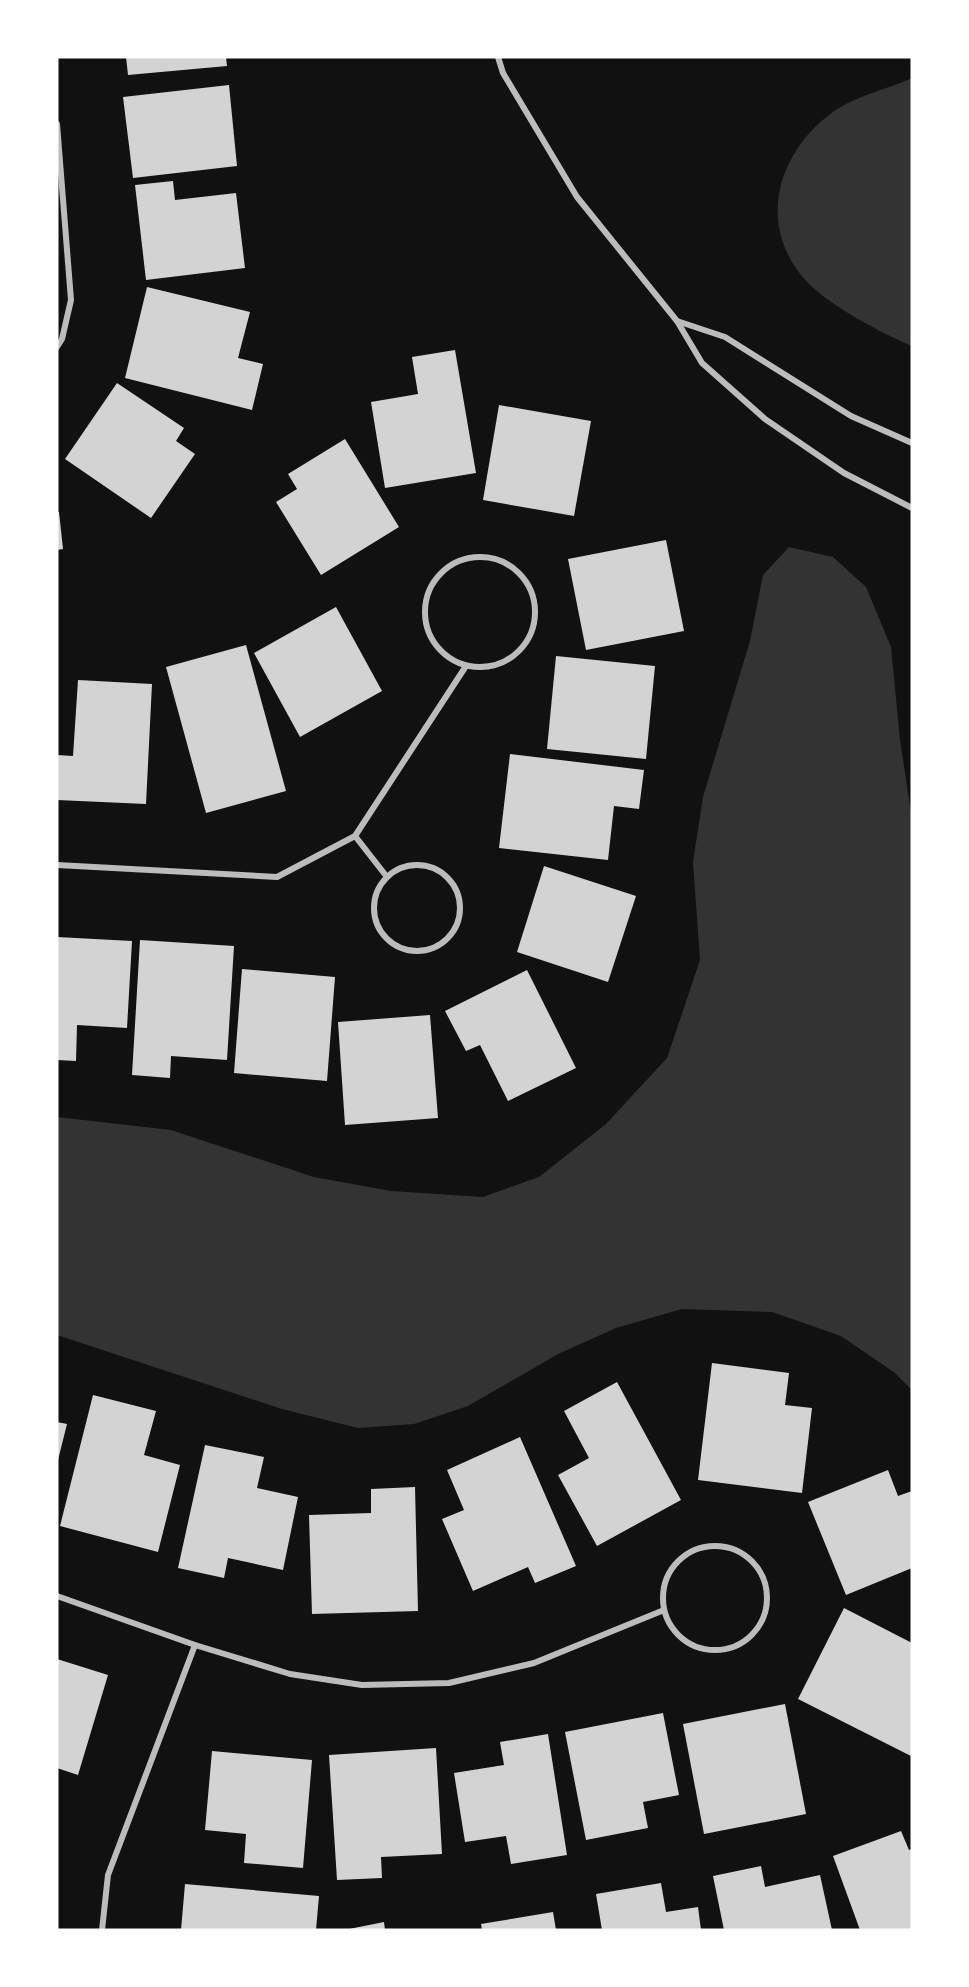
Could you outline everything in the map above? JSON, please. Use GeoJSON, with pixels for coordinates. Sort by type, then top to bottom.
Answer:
{"type":"FeatureCollection","features":[{"type":"Feature","properties":{"kind":"street"},"geometry":{"type":"LineString","coordinates":[[498,57],[503,73],[577,197],[677,321],[702,363],[765,419],[844,473],[912,507]]}},
{"type":"Feature","properties":{"kind":"street"},"geometry":{"type":"LineString","coordinates":[[57,124],[70,300],[63,339],[57,347]]}},
{"type":"Feature","properties":{"kind":"street"},"geometry":{"type":"LineString","coordinates":[[677,321],[725,337],[851,416],[912,444]]}},
{"type":"Feature","properties":{"kind":"street"},"geometry":{"type":"LineString","coordinates":[[472,557],[494,559],[514,568],[528,585],[535,605],[534,626],[524,646],[508,660],[487,668],[466,666],[446,657],[432,640],[425,620],[426,598],[435,578],[452,564],[472,557]]}},
{"type":"Feature","properties":{"kind":"street"},"geometry":{"type":"LineString","coordinates":[[57,865],[277,877],[355,836],[466,666]]}},
{"type":"Feature","properties":{"kind":"street"},"geometry":{"type":"LineString","coordinates":[[355,836],[387,877]]}},
{"type":"Feature","properties":{"kind":"street"},"geometry":{"type":"LineString","coordinates":[[417,865],[434,868],[448,878],[457,892],[460,909],[456,925],[447,939],[432,948],[416,951],[400,948],[386,938],[377,924],[373,908],[377,891],[387,877],[400,868],[417,865]]}},
{"type":"Feature","properties":{"kind":"street"},"geometry":{"type":"LineString","coordinates":[[709,1545],[728,1546],[743,1553],[757,1566],[765,1581],[768,1598],[765,1615],[757,1630],[745,1641],[730,1648],[713,1650],[697,1647],[676,1632],[664,1610],[663,1592],[668,1575],[677,1561],[692,1550],[709,1545]]}},
{"type":"Feature","properties":{"kind":"street"},"geometry":{"type":"LineString","coordinates":[[57,1596],[195,1645],[290,1674],[362,1685],[448,1683],[534,1663],[664,1610]]}},
{"type":"Feature","properties":{"kind":"street"},"geometry":{"type":"LineString","coordinates":[[102,1930],[108,1875],[195,1645]]}},
{"type":"Feature","properties":{"kind":"shaded area"},"geometry":{"type":"Polygon","coordinates":[[[912,78],[912,346],[856,318],[807,282],[791,261],[782,238],[778,215],[780,192],[786,169],[798,148],[813,129],[842,106],[912,78]]]}},
{"type":"Feature","properties":{"kind":"shaded area"},"geometry":{"type":"Polygon","coordinates":[[[789,547],[833,557],[866,587],[891,647],[900,740],[912,819],[912,1390],[895,1373],[841,1336],[772,1312],[682,1309],[616,1328],[558,1354],[468,1406],[414,1424],[358,1428],[282,1409],[57,1335],[57,1117],[171,1130],[314,1177],[391,1191],[483,1197],[539,1177],[606,1124],[667,1058],[700,960],[693,862],[703,797],[750,641],[763,575],[789,547]]]}},
{"type":"Feature","properties":{"kind":"building"},"geometry":{"type":"Polygon","coordinates":[[[126,57],[226,57],[227,66],[128,75],[126,57]]]}},
{"type":"Feature","properties":{"kind":"building"},"geometry":{"type":"Polygon","coordinates":[[[229,85],[237,166],[133,178],[123,97],[229,85]]]}},
{"type":"Feature","properties":{"kind":"building"},"geometry":{"type":"Polygon","coordinates":[[[173,181],[175,200],[236,193],[245,268],[146,280],[135,185],[173,181]]]}},
{"type":"Feature","properties":{"kind":"building"},"geometry":{"type":"Polygon","coordinates":[[[147,287],[250,312],[238,358],[263,364],[252,410],[125,378],[147,287]]]}},
{"type":"Feature","properties":{"kind":"building"},"geometry":{"type":"Polygon","coordinates":[[[455,350],[476,473],[385,488],[371,402],[418,394],[412,357],[455,350]]]}},
{"type":"Feature","properties":{"kind":"building"},"geometry":{"type":"Polygon","coordinates":[[[117,383],[184,428],[176,441],[195,454],[151,518],[65,459],[117,383]]]}},
{"type":"Feature","properties":{"kind":"building"},"geometry":{"type":"Polygon","coordinates":[[[499,405],[591,421],[574,516],[483,500],[499,405]]]}},
{"type":"Feature","properties":{"kind":"building"},"geometry":{"type":"Polygon","coordinates":[[[345,439],[399,527],[321,575],[276,502],[297,489],[288,474],[345,439]]]}},
{"type":"Feature","properties":{"kind":"building"},"geometry":{"type":"Polygon","coordinates":[[[57,512],[59,512],[63,549],[57,550],[57,512]]]}},
{"type":"Feature","properties":{"kind":"building"},"geometry":{"type":"Polygon","coordinates":[[[666,540],[684,631],[586,650],[568,559],[666,540]]]}},
{"type":"Feature","properties":{"kind":"building"},"geometry":{"type":"Polygon","coordinates":[[[336,607],[382,691],[300,737],[254,653],[336,607]]]}},
{"type":"Feature","properties":{"kind":"building"},"geometry":{"type":"Polygon","coordinates":[[[246,645],[286,791],[206,813],[166,667],[246,645]]]}},
{"type":"Feature","properties":{"kind":"building"},"geometry":{"type":"Polygon","coordinates":[[[556,656],[655,666],[646,759],[547,749],[556,656]]]}},
{"type":"Feature","properties":{"kind":"building"},"geometry":{"type":"Polygon","coordinates":[[[78,680],[152,684],[146,804],[57,800],[57,755],[73,756],[78,680]]]}},
{"type":"Feature","properties":{"kind":"building"},"geometry":{"type":"Polygon","coordinates":[[[510,754],[644,770],[639,809],[614,806],[608,860],[499,848],[510,754]]]}},
{"type":"Feature","properties":{"kind":"building"},"geometry":{"type":"Polygon","coordinates":[[[544,866],[636,896],[608,982],[517,952],[544,866]]]}},
{"type":"Feature","properties":{"kind":"building"},"geometry":{"type":"Polygon","coordinates":[[[57,937],[132,941],[127,1028],[77,1025],[76,1061],[57,1060],[57,937]]]}},
{"type":"Feature","properties":{"kind":"building"},"geometry":{"type":"Polygon","coordinates":[[[140,940],[234,946],[227,1060],[171,1056],[170,1078],[132,1075],[140,940]]]}},
{"type":"Feature","properties":{"kind":"building"},"geometry":{"type":"Polygon","coordinates":[[[242,969],[335,977],[327,1081],[234,1073],[242,969]]]}},
{"type":"Feature","properties":{"kind":"building"},"geometry":{"type":"Polygon","coordinates":[[[527,970],[576,1068],[508,1101],[480,1045],[466,1051],[445,1011],[527,970]]]}},
{"type":"Feature","properties":{"kind":"building"},"geometry":{"type":"Polygon","coordinates":[[[430,1015],[438,1118],[345,1125],[338,1022],[430,1015]]]}},
{"type":"Feature","properties":{"kind":"building"},"geometry":{"type":"Polygon","coordinates":[[[712,1363],[789,1373],[785,1405],[812,1408],[802,1493],[698,1480],[712,1363]]]}},
{"type":"Feature","properties":{"kind":"building"},"geometry":{"type":"Polygon","coordinates":[[[617,1382],[681,1500],[597,1546],[558,1475],[589,1458],[564,1411],[617,1382]]]}},
{"type":"Feature","properties":{"kind":"building"},"geometry":{"type":"Polygon","coordinates":[[[93,1395],[156,1411],[144,1455],[180,1465],[158,1552],[60,1526],[93,1395]]]}},
{"type":"Feature","properties":{"kind":"building"},"geometry":{"type":"Polygon","coordinates":[[[57,1422],[67,1424],[58,1460],[57,1460],[57,1422]]]}},
{"type":"Feature","properties":{"kind":"building"},"geometry":{"type":"Polygon","coordinates":[[[520,1437],[576,1566],[535,1583],[528,1567],[473,1591],[442,1519],[464,1510],[447,1470],[520,1437]]]}},
{"type":"Feature","properties":{"kind":"building"},"geometry":{"type":"Polygon","coordinates":[[[205,1445],[264,1457],[257,1488],[298,1497],[283,1570],[228,1558],[224,1578],[178,1568],[205,1445]]]}},
{"type":"Feature","properties":{"kind":"building"},"geometry":{"type":"Polygon","coordinates":[[[888,1470],[898,1496],[912,1491],[912,1568],[846,1595],[808,1502],[888,1470]]]}},
{"type":"Feature","properties":{"kind":"building"},"geometry":{"type":"Polygon","coordinates":[[[415,1487],[418,1611],[312,1614],[309,1515],[371,1513],[371,1489],[415,1487]]]}},
{"type":"Feature","properties":{"kind":"building"},"geometry":{"type":"Polygon","coordinates":[[[844,1608],[912,1643],[911,1756],[798,1699],[844,1608]]]}},
{"type":"Feature","properties":{"kind":"building"},"geometry":{"type":"Polygon","coordinates":[[[57,1659],[108,1675],[78,1775],[57,1768],[57,1659]]]}},
{"type":"Feature","properties":{"kind":"building"},"geometry":{"type":"Polygon","coordinates":[[[785,1704],[806,1814],[704,1834],[683,1724],[785,1704]]]}},
{"type":"Feature","properties":{"kind":"building"},"geometry":{"type":"Polygon","coordinates":[[[663,1713],[679,1795],[643,1802],[648,1828],[586,1840],[565,1732],[663,1713]]]}},
{"type":"Feature","properties":{"kind":"building"},"geometry":{"type":"Polygon","coordinates":[[[548,1734],[567,1855],[511,1864],[506,1836],[465,1842],[454,1773],[504,1765],[500,1742],[548,1734]]]}},
{"type":"Feature","properties":{"kind":"building"},"geometry":{"type":"Polygon","coordinates":[[[436,1748],[442,1854],[381,1857],[382,1878],[337,1880],[329,1755],[436,1748]]]}},
{"type":"Feature","properties":{"kind":"building"},"geometry":{"type":"Polygon","coordinates":[[[212,1751],[312,1760],[303,1868],[244,1863],[246,1834],[205,1830],[212,1751]]]}},
{"type":"Feature","properties":{"kind":"building"},"geometry":{"type":"Polygon","coordinates":[[[901,1831],[909,1850],[912,1849],[912,1930],[860,1930],[833,1856],[901,1831]]]}},
{"type":"Feature","properties":{"kind":"building"},"geometry":{"type":"Polygon","coordinates":[[[761,1866],[765,1887],[820,1875],[832,1930],[724,1930],[713,1876],[761,1866]]]}},
{"type":"Feature","properties":{"kind":"building"},"geometry":{"type":"Polygon","coordinates":[[[661,1883],[666,1912],[698,1907],[701,1930],[602,1930],[596,1894],[661,1883]]]}},
{"type":"Feature","properties":{"kind":"building"},"geometry":{"type":"Polygon","coordinates":[[[185,1884],[319,1896],[316,1930],[181,1930],[185,1884]]]}},
{"type":"Feature","properties":{"kind":"building"},"geometry":{"type":"Polygon","coordinates":[[[553,1912],[556,1930],[482,1930],[481,1924],[553,1912]]]}},
{"type":"Feature","properties":{"kind":"building"},"geometry":{"type":"Polygon","coordinates":[[[384,1922],[385,1930],[349,1930],[349,1929],[384,1922]]]}}]}
